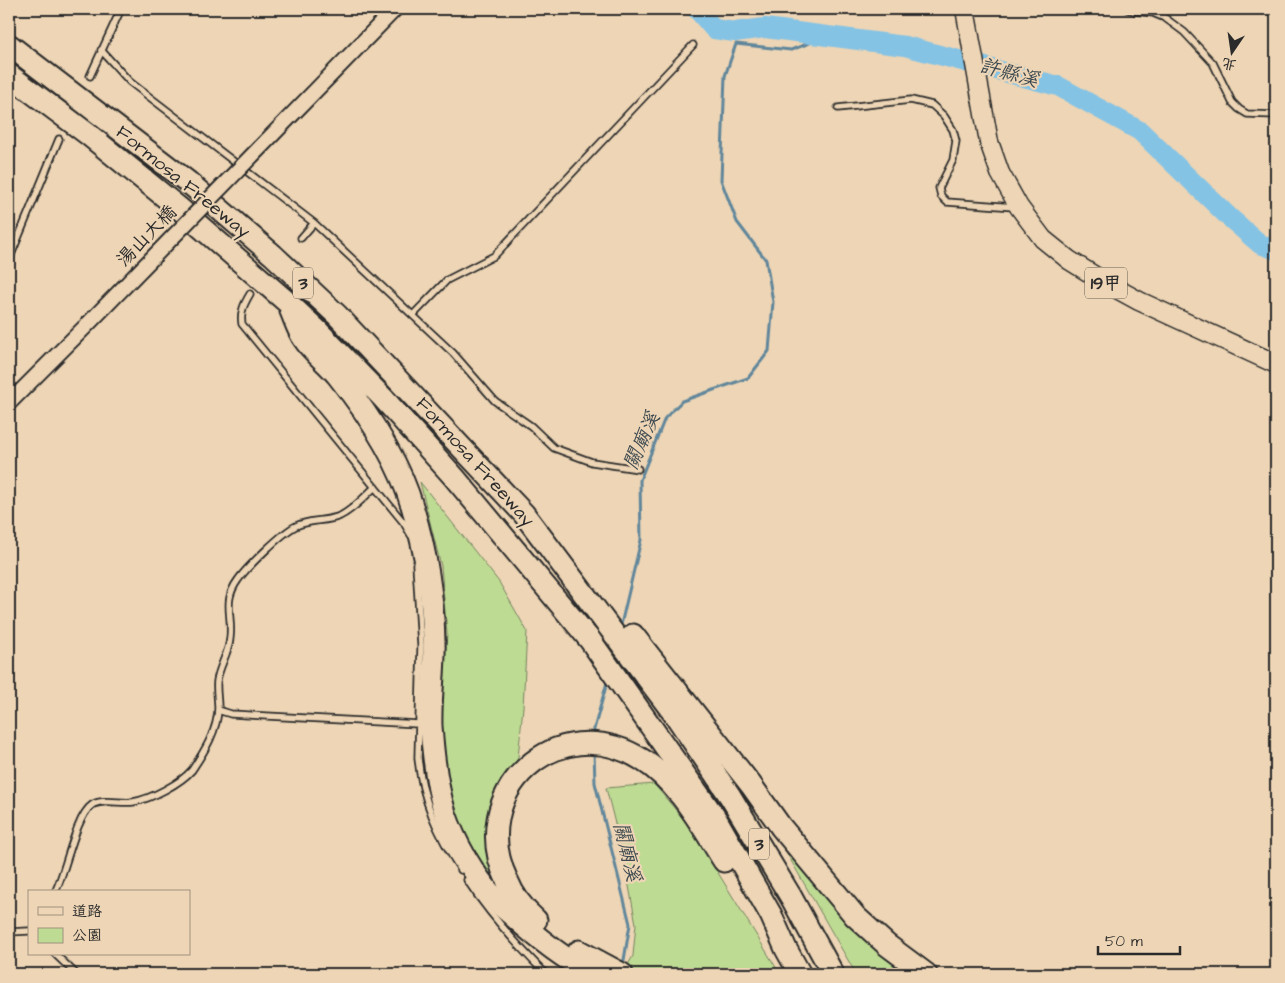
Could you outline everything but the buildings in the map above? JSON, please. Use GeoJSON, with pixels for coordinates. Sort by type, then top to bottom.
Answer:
{"type":"FeatureCollection","features":[{"type":"Feature","properties":{"kind":"highway","name":"Formosa Freeway"},"geometry":{"type":"LineString","coordinates":[[9,45],[188,182],[273,255],[337,315],[562,557],[684,713]]}},
{"type":"Feature","properties":{"kind":"highway","name":"Formosa Freeway"},"geometry":{"type":"LineString","coordinates":[[9,75],[119,159],[287,302],[326,338],[454,477],[590,640],[716,819],[771,915],[786,949],[800,974]]}},
{"type":"Feature","properties":{"kind":"highway"},"geometry":{"type":"LineString","coordinates":[[287,302],[303,339],[337,374],[378,432],[393,460],[413,507],[426,562],[431,594],[434,642],[431,724],[434,754],[445,812],[456,838],[495,900],[522,924],[554,949],[593,970],[622,974]]}},
{"type":"Feature","properties":{"kind":"highway"},"geometry":{"type":"LineString","coordinates":[[684,713],[751,785],[781,827],[855,916],[887,945],[926,974]]}},
{"type":"Feature","properties":{"kind":"highway","name":"3"},"geometry":{"type":"LineString","coordinates":[[684,713],[730,796],[791,896],[833,974]]}},
{"type":"Feature","properties":{"kind":"highway"},"geometry":{"type":"LineString","coordinates":[[593,970],[580,951],[533,918],[514,896],[496,850],[496,829],[502,805],[510,786],[522,771],[539,757],[556,748],[575,744],[594,744],[617,748],[641,758],[658,772],[674,788],[693,813],[762,924],[786,949]]}},
{"type":"Feature","properties":{"kind":"main road","name":"19甲"},"geometry":{"type":"LineString","coordinates":[[965,9],[989,142],[1000,172],[1019,207],[1044,239],[1069,260],[1139,301],[1276,364]]}},
{"type":"Feature","properties":{"kind":"street","name":"湯山大橋"},"geometry":{"type":"LineString","coordinates":[[9,402],[87,325],[395,9]]}},
{"type":"Feature","properties":{"kind":"lane"},"geometry":{"type":"LineString","coordinates":[[90,76],[121,9]]}},
{"type":"Feature","properties":{"kind":"lane"},"geometry":{"type":"LineString","coordinates":[[1127,9],[1134,12],[1153,13],[1165,18],[1184,32],[1213,63],[1232,102],[1239,109],[1248,114],[1276,115]]}},
{"type":"Feature","properties":{"kind":"lane"},"geometry":{"type":"LineString","coordinates":[[413,315],[447,280],[494,256],[693,45]]}},
{"type":"Feature","properties":{"kind":"lane"},"geometry":{"type":"LineString","coordinates":[[101,50],[130,82],[314,223],[453,353],[495,402],[531,426],[554,448],[592,462],[638,469]]}},
{"type":"Feature","properties":{"kind":"lane"},"geometry":{"type":"LineString","coordinates":[[838,108],[911,100],[932,105],[944,116],[953,130],[956,141],[953,160],[939,188],[941,196],[947,202],[1019,207]]}},
{"type":"Feature","properties":{"kind":"lane"},"geometry":{"type":"LineString","coordinates":[[9,260],[59,139]]}},
{"type":"Feature","properties":{"kind":"lane"},"geometry":{"type":"LineString","coordinates":[[301,238],[314,223]]}},
{"type":"Feature","properties":{"kind":"lane"},"geometry":{"type":"LineString","coordinates":[[250,294],[240,316],[242,324],[404,523],[412,536],[414,546]]}},
{"type":"Feature","properties":{"kind":"lane"},"geometry":{"type":"LineString","coordinates":[[56,890],[83,816],[92,805],[100,802],[133,802],[148,798],[182,780],[204,752],[216,723],[218,710],[217,682],[221,663],[229,646],[231,635],[228,607],[231,591],[238,579],[279,538],[294,527],[306,521],[339,516],[349,511],[375,487]]}},
{"type":"Feature","properties":{"kind":"lane"},"geometry":{"type":"LineString","coordinates":[[416,556],[421,646],[418,758],[419,772],[429,811],[445,846],[482,903],[516,943],[546,974]]}},
{"type":"Feature","properties":{"kind":"lane"},"geometry":{"type":"LineString","coordinates":[[218,710],[232,714],[418,724]]}},
{"type":"Feature","properties":{"kind":"lane"},"geometry":{"type":"LineString","coordinates":[[9,932],[28,932]]}},
{"type":"Feature","properties":{"kind":"lane"},"geometry":{"type":"LineString","coordinates":[[57,956],[76,974]]}},
{"type":"Feature","properties":{"kind":"green space"},"geometry":{"type":"Polygon","coordinates":[[[420,482],[499,582],[527,631],[518,758],[497,803],[508,902],[470,850],[455,813],[445,770],[441,721],[447,633],[441,566],[420,482]]]}},
{"type":"Feature","properties":{"kind":"green space"},"geometry":{"type":"Polygon","coordinates":[[[654,784],[690,827],[780,974],[639,974],[626,968],[633,956],[636,924],[624,859],[606,788],[654,784]]]}},
{"type":"Feature","properties":{"kind":"green space"},"geometry":{"type":"Polygon","coordinates":[[[770,824],[808,874],[865,940],[904,974],[856,974],[770,824]]]}},
{"type":"Feature","properties":{"kind":"waterway","name":"許縣溪"},"geometry":{"type":"LineString","coordinates":[[697,9],[714,29],[735,32],[765,28],[905,46],[1058,86],[1140,131],[1229,217],[1260,244],[1276,250]]}},
{"type":"Feature","properties":{"kind":"waterway","name":"關廟溪"},"geometry":{"type":"LineString","coordinates":[[620,629],[641,540],[640,480],[665,418],[682,401],[748,378],[769,351],[773,302],[766,260],[737,222],[721,180],[725,76],[736,44],[791,50],[828,36]]}},
{"type":"Feature","properties":{"kind":"waterway","name":"關廟溪"},"geometry":{"type":"LineString","coordinates":[[594,738],[594,729],[608,679]]}},
{"type":"Feature","properties":{"kind":"waterway","name":"關廟溪"},"geometry":{"type":"LineString","coordinates":[[594,752],[595,783],[630,924],[624,960],[620,964]]}}]}
